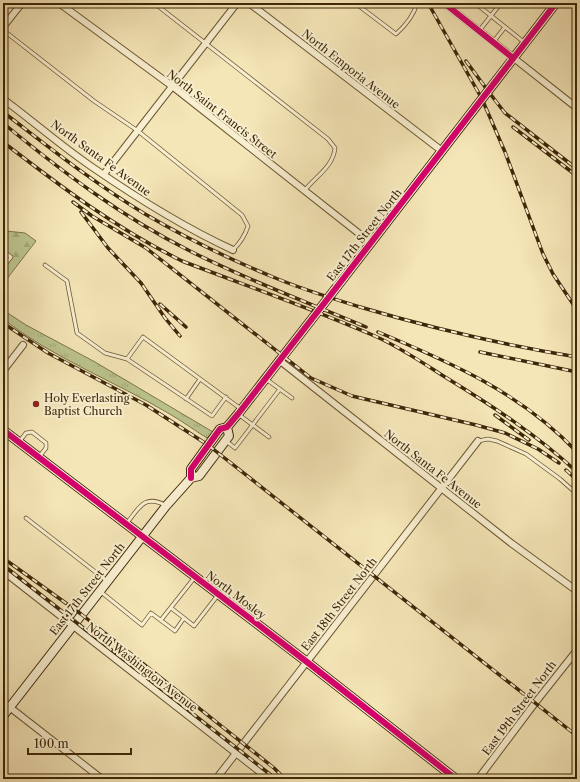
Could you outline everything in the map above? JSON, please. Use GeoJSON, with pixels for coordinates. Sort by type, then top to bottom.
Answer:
{"type":"FeatureCollection","features":[{"type":"Feature","properties":{"kind":"street"},"geometry":{"type":"LineString","coordinates":[[3,27],[22,3]]}},
{"type":"Feature","properties":{"kind":"street","name":"North Saint Francis Street"},"geometry":{"type":"LineString","coordinates":[[59,3],[172,86],[370,244]]}},
{"type":"Feature","properties":{"kind":"street"},"geometry":{"type":"LineString","coordinates":[[104,174],[236,3]]}},
{"type":"Feature","properties":{"kind":"street","name":"North Emporia Avenue"},"geometry":{"type":"LineString","coordinates":[[249,3],[442,151]]}},
{"type":"Feature","properties":{"kind":"street"},"geometry":{"type":"LineString","coordinates":[[444,3],[577,108]]}},
{"type":"Feature","properties":{"kind":"street","name":"East 17th Street North"},"geometry":{"type":"LineString","coordinates":[[191,478],[191,469],[220,429],[227,427],[556,3]]}},
{"type":"Feature","properties":{"kind":"street","name":"North Santa Fe Avenue"},"geometry":{"type":"LineString","coordinates":[[3,98],[76,155],[130,194],[160,212],[233,250]]}},
{"type":"Feature","properties":{"kind":"street"},"geometry":{"type":"LineString","coordinates":[[3,371],[23,345]]}},
{"type":"Feature","properties":{"kind":"street","name":"North Santa Fe Avenue"},"geometry":{"type":"LineString","coordinates":[[279,360],[511,543],[577,591]]}},
{"type":"Feature","properties":{"kind":"street"},"geometry":{"type":"LineString","coordinates":[[226,441],[230,436],[227,427]]}},
{"type":"Feature","properties":{"kind":"street","name":"North Mosley"},"geometry":{"type":"LineString","coordinates":[[3,430],[308,662],[456,779]]}},
{"type":"Feature","properties":{"kind":"street","name":"East 17th Street North"},"geometry":{"type":"LineString","coordinates":[[3,716],[166,506],[191,478],[199,476],[226,441]]}},
{"type":"Feature","properties":{"kind":"street","name":"East 18th Street North"},"geometry":{"type":"LineString","coordinates":[[216,779],[478,441]]}},
{"type":"Feature","properties":{"kind":"street","name":"North Washington Avenue"},"geometry":{"type":"LineString","coordinates":[[3,571],[268,779]]}},
{"type":"Feature","properties":{"kind":"street","name":"East 19th Street North"},"geometry":{"type":"LineString","coordinates":[[478,779],[577,650]]}},
{"type":"Feature","properties":{"kind":"street"},"geometry":{"type":"LineString","coordinates":[[3,702],[102,779]]}},
{"type":"Feature","properties":{"kind":"lane"},"geometry":{"type":"LineString","coordinates":[[154,3],[328,139],[335,148],[334,157],[330,164],[304,192]]}},
{"type":"Feature","properties":{"kind":"lane"},"geometry":{"type":"LineString","coordinates":[[355,3],[396,34],[404,26],[417,3]]}},
{"type":"Feature","properties":{"kind":"lane"},"geometry":{"type":"LineString","coordinates":[[475,3],[525,43]]}},
{"type":"Feature","properties":{"kind":"lane"},"geometry":{"type":"LineString","coordinates":[[479,31],[501,3]]}},
{"type":"Feature","properties":{"kind":"lane"},"geometry":{"type":"LineString","coordinates":[[493,42],[505,27]]}},
{"type":"Feature","properties":{"kind":"lane"},"geometry":{"type":"LineString","coordinates":[[3,30],[94,101],[138,131],[228,202],[242,215],[248,226],[243,239],[233,250]]}},
{"type":"Feature","properties":{"kind":"lane"},"geometry":{"type":"LineString","coordinates":[[3,173],[5,185],[3,189]]}},
{"type":"Feature","properties":{"kind":"lane"},"geometry":{"type":"LineString","coordinates":[[3,251],[11,257],[3,267]]}},
{"type":"Feature","properties":{"kind":"lane"},"geometry":{"type":"LineString","coordinates":[[45,265],[67,281],[77,333],[105,353],[127,359],[212,416],[226,397]]}},
{"type":"Feature","properties":{"kind":"lane"},"geometry":{"type":"LineString","coordinates":[[127,359],[143,337],[226,397],[253,425],[269,437]]}},
{"type":"Feature","properties":{"kind":"lane"},"geometry":{"type":"LineString","coordinates":[[3,359],[9,364]]}},
{"type":"Feature","properties":{"kind":"lane"},"geometry":{"type":"LineString","coordinates":[[265,378],[292,398]]}},
{"type":"Feature","properties":{"kind":"lane"},"geometry":{"type":"LineString","coordinates":[[186,399],[200,379]]}},
{"type":"Feature","properties":{"kind":"lane"},"geometry":{"type":"LineString","coordinates":[[226,441],[235,448],[280,389]]}},
{"type":"Feature","properties":{"kind":"lane"},"geometry":{"type":"LineString","coordinates":[[19,442],[26,433],[32,432],[46,443],[46,448],[39,457]]}},
{"type":"Feature","properties":{"kind":"lane"},"geometry":{"type":"LineString","coordinates":[[478,441],[488,439],[497,441],[526,454],[560,479],[577,494]]}},
{"type":"Feature","properties":{"kind":"lane"},"geometry":{"type":"LineString","coordinates":[[126,524],[142,504],[148,501],[154,500],[166,506]]}},
{"type":"Feature","properties":{"kind":"lane"},"geometry":{"type":"LineString","coordinates":[[26,518],[108,581]]}},
{"type":"Feature","properties":{"kind":"lane"},"geometry":{"type":"LineString","coordinates":[[161,620],[195,577]]}},
{"type":"Feature","properties":{"kind":"lane"},"geometry":{"type":"LineString","coordinates":[[99,591],[142,625],[151,613],[175,630],[184,618]]}},
{"type":"Feature","properties":{"kind":"lane"},"geometry":{"type":"LineString","coordinates":[[171,608],[194,626],[219,595]]}},
{"type":"Feature","properties":{"kind":"green space"},"geometry":{"type":"Polygon","coordinates":[[[6,231],[25,233],[36,241],[3,284],[3,234],[6,231]]]}},
{"type":"Feature","properties":{"kind":"green space"},"geometry":{"type":"Polygon","coordinates":[[[3,310],[26,325],[95,362],[213,432],[207,438],[147,401],[42,346],[3,319],[3,310]]]}},
{"type":"Feature","properties":{"kind":"railway"},"geometry":{"type":"LineString","coordinates":[[428,3],[482,99],[505,152],[543,254],[553,274],[577,310]]}},
{"type":"Feature","properties":{"kind":"railway"},"geometry":{"type":"LineString","coordinates":[[466,61],[505,113],[577,169]]}},
{"type":"Feature","properties":{"kind":"railway"},"geometry":{"type":"LineString","coordinates":[[3,112],[72,165],[145,214],[192,240],[257,270],[316,293],[414,322],[495,341],[577,357]]}},
{"type":"Feature","properties":{"kind":"railway"},"geometry":{"type":"LineString","coordinates":[[3,123],[70,176],[116,208],[165,238],[233,272],[366,327]]}},
{"type":"Feature","properties":{"kind":"railway"},"geometry":{"type":"LineString","coordinates":[[513,127],[577,176]]}},
{"type":"Feature","properties":{"kind":"railway"},"geometry":{"type":"LineString","coordinates":[[3,142],[90,206],[158,249],[182,261],[304,307],[386,341],[479,398],[513,421],[546,445],[577,472]]}},
{"type":"Feature","properties":{"kind":"railway"},"geometry":{"type":"LineString","coordinates":[[73,202],[92,216],[146,248],[311,378],[352,396],[505,433],[538,449],[559,463]]}},
{"type":"Feature","properties":{"kind":"railway"},"geometry":{"type":"LineString","coordinates":[[81,212],[108,248],[141,283],[165,318],[180,336]]}},
{"type":"Feature","properties":{"kind":"railway"},"geometry":{"type":"LineString","coordinates":[[160,304],[186,327]]}},
{"type":"Feature","properties":{"kind":"railway"},"geometry":{"type":"LineString","coordinates":[[3,323],[48,353],[146,405],[208,445],[577,736]]}},
{"type":"Feature","properties":{"kind":"railway"},"geometry":{"type":"LineString","coordinates":[[378,332],[459,368],[509,396],[555,431],[577,452]]}},
{"type":"Feature","properties":{"kind":"railway"},"geometry":{"type":"LineString","coordinates":[[480,352],[577,372]]}},
{"type":"Feature","properties":{"kind":"railway"},"geometry":{"type":"LineString","coordinates":[[495,415],[529,440]]}},
{"type":"Feature","properties":{"kind":"railway"},"geometry":{"type":"LineString","coordinates":[[566,470],[577,480]]}},
{"type":"Feature","properties":{"kind":"railway"},"geometry":{"type":"LineString","coordinates":[[3,558],[81,614],[274,768],[285,779]]}},
{"type":"Feature","properties":{"kind":"railway"},"geometry":{"type":"LineString","coordinates":[[3,565],[276,779]]}},
{"type":"Feature","properties":{"kind":"cycle path"},"geometry":{"type":"LineString","coordinates":[[444,3],[513,58]]}},
{"type":"Feature","properties":{"kind":"cycle path"},"geometry":{"type":"LineString","coordinates":[[191,478],[191,469],[220,429],[227,427],[238,414],[556,3]]}},
{"type":"Feature","properties":{"kind":"cycle path"},"geometry":{"type":"LineString","coordinates":[[3,430],[307,662],[456,779]]}},
{"type":"Feature","properties":{"kind":"place","name":"Holy Everlasting Baptist Church"},"geometry":{"type":"Point","coordinates":[36,404]}}]}
